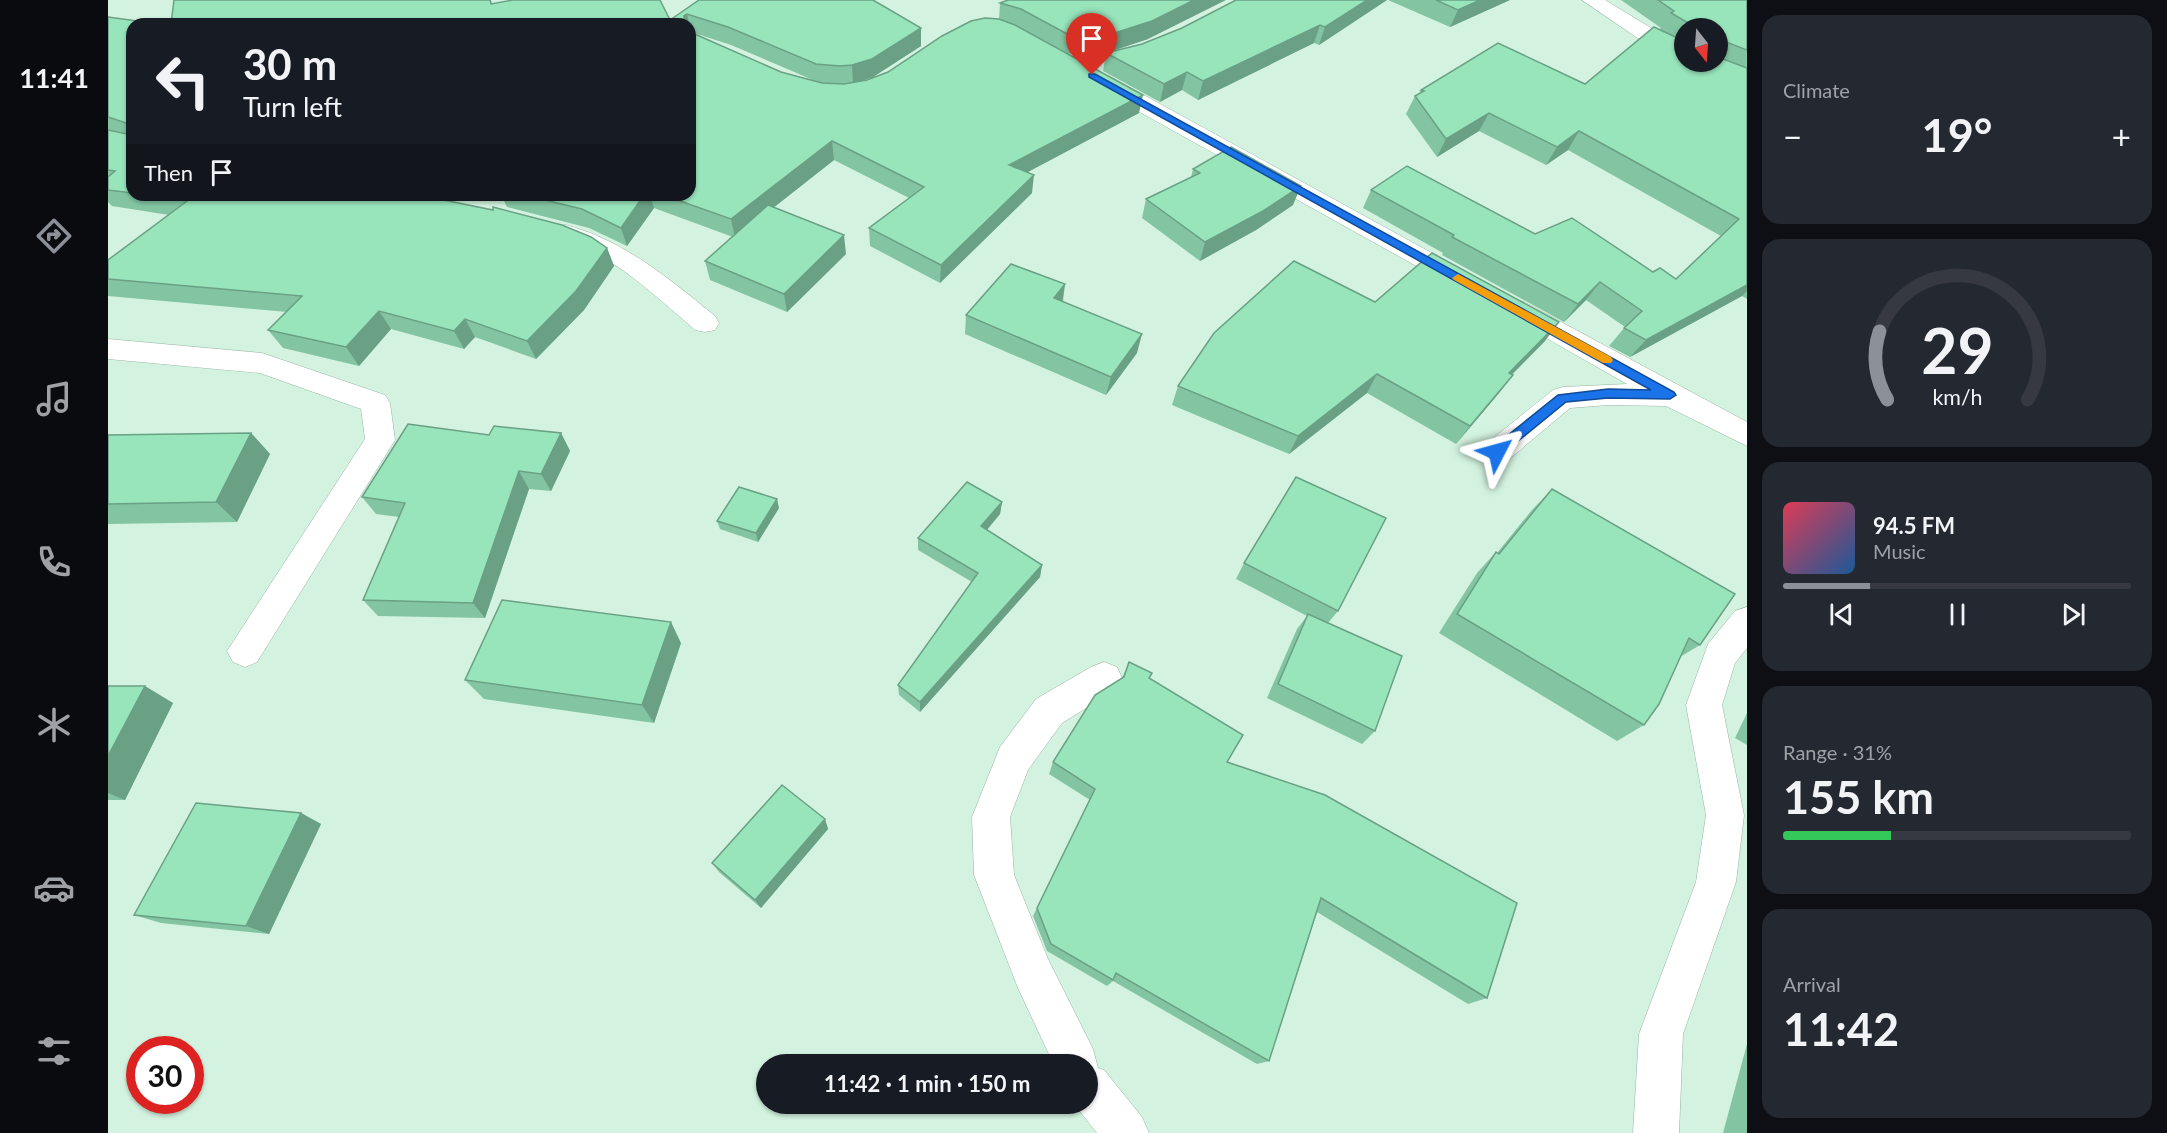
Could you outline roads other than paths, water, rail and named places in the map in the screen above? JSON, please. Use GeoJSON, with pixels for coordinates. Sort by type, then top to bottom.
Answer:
{"type":"FeatureCollection","features":[{"type":"Feature","properties":{"kind":"street"},"geometry":{"type":"LineString","coordinates":[[1592,0],[1674,50]]}},
{"type":"Feature","properties":{"kind":"street"},"geometry":{"type":"LineString","coordinates":[[1109,62],[1084,68],[1670,395],[1747,435]]}},
{"type":"Feature","properties":{"kind":"street"},"geometry":{"type":"LineString","coordinates":[[546,228],[579,236],[608,248],[637,267],[705,323]]}},
{"type":"Feature","properties":{"kind":"street"},"geometry":{"type":"LineString","coordinates":[[108,349],[262,363],[375,403],[380,440],[245,651]]}},
{"type":"Feature","properties":{"kind":"street"},"geometry":{"type":"LineString","coordinates":[[1497,452],[1563,398],[1608,394],[1670,395]]}},
{"type":"Feature","properties":{"kind":"street"},"geometry":{"type":"LineString","coordinates":[[1656,1133],[1661,1034],[1716,882],[1725,815],[1704,705],[1719,655],[1747,622]]}},
{"type":"Feature","properties":{"kind":"street"},"geometry":{"type":"LineString","coordinates":[[1072,1054],[1033,973],[994,875],[991,817],[1012,760],[1049,711],[1104,678]]}},
{"type":"Feature","properties":{"kind":"street"},"geometry":{"type":"LineString","coordinates":[[1098,1098],[1126,1133]]}}]}
